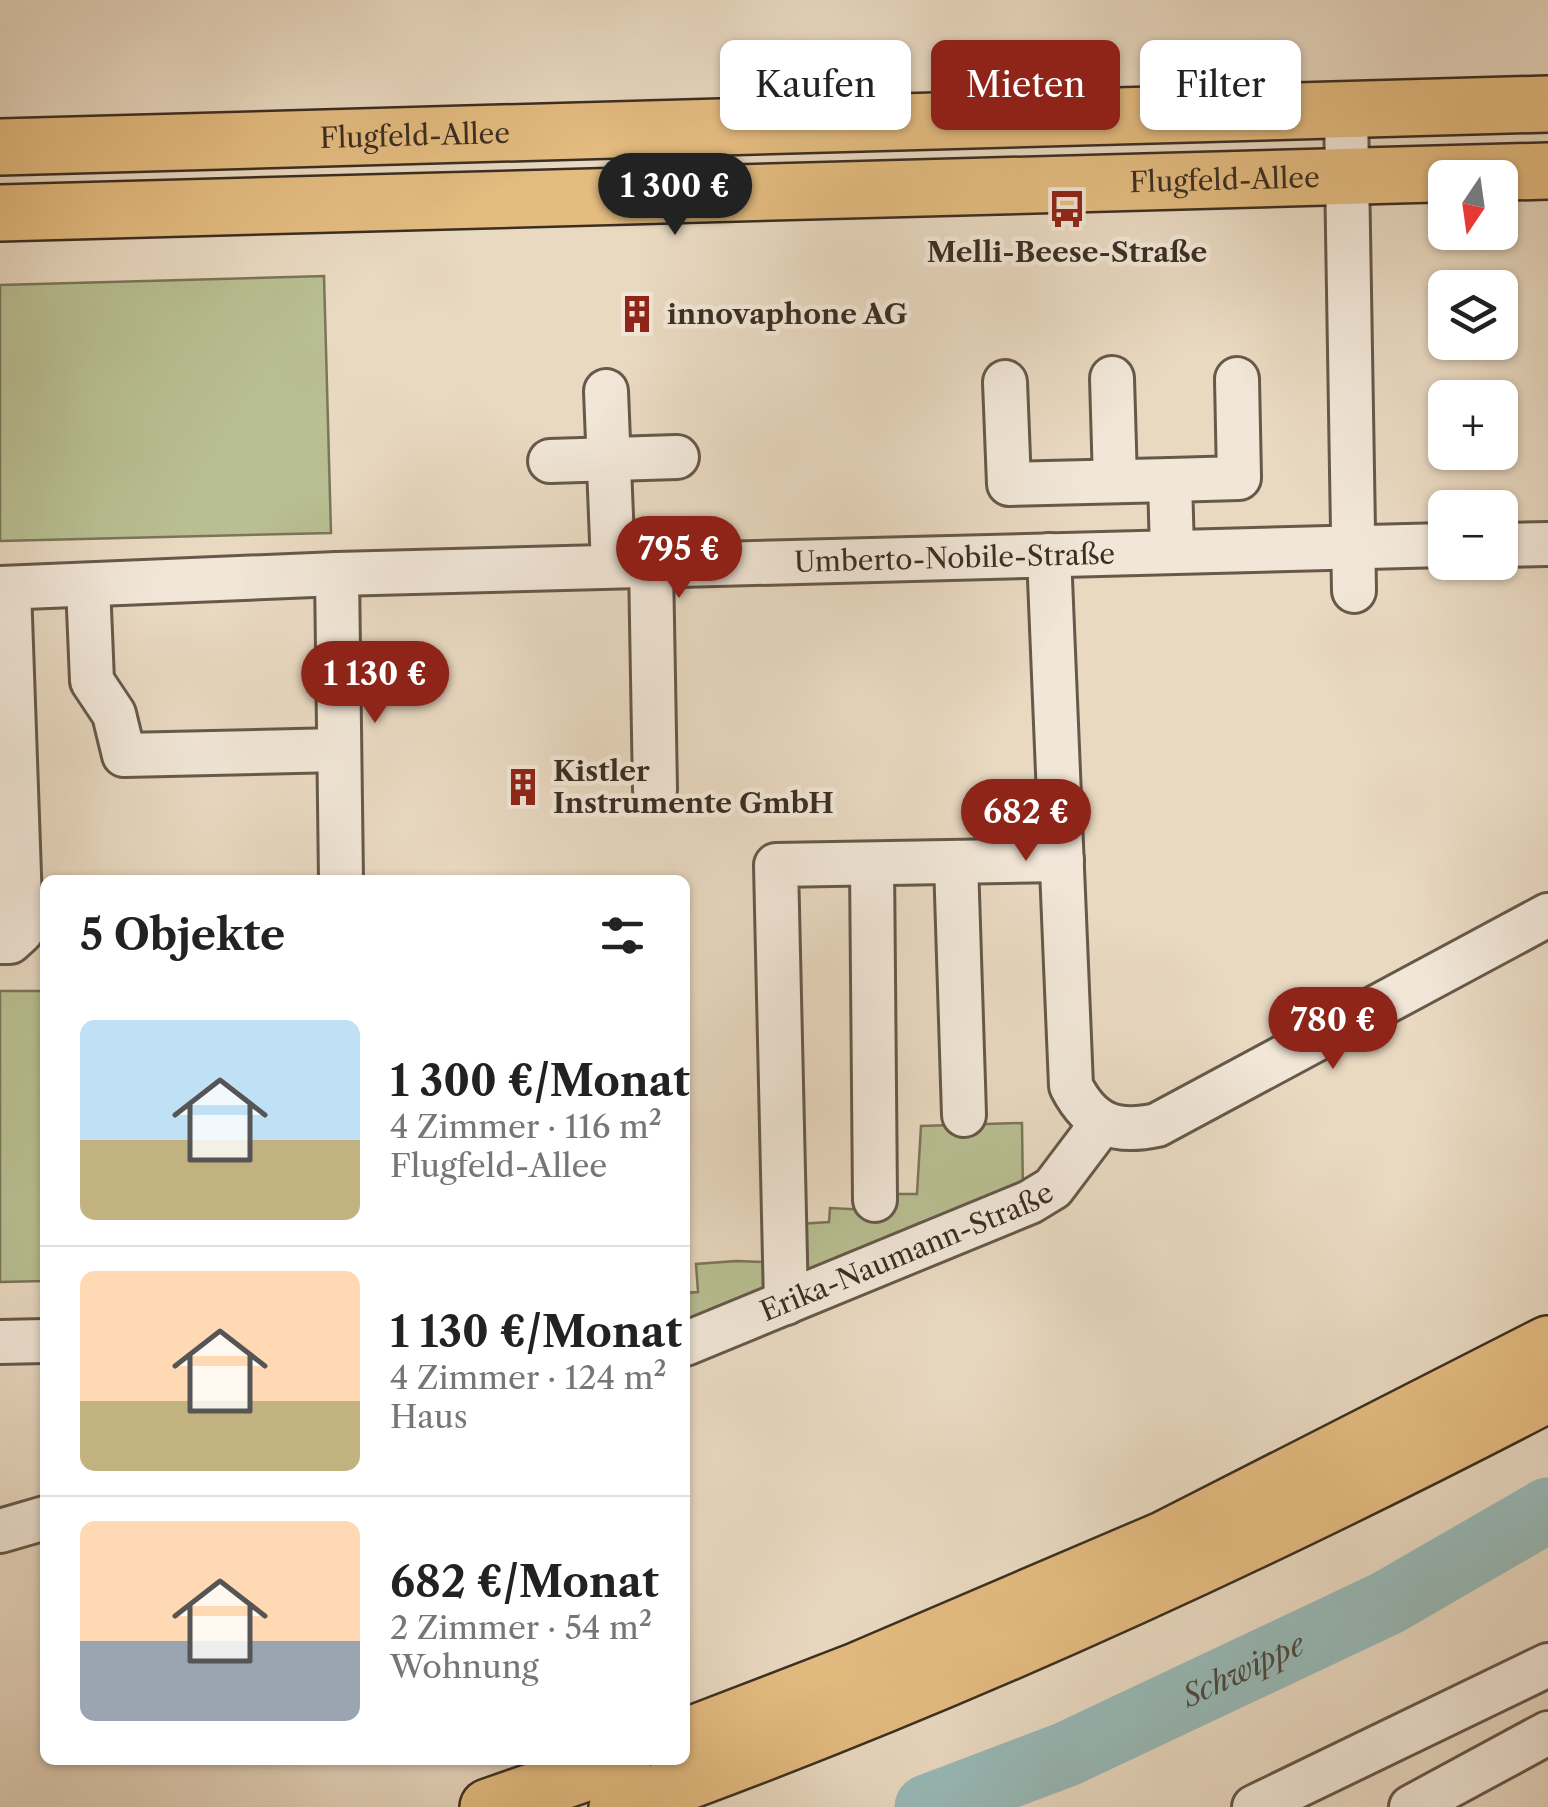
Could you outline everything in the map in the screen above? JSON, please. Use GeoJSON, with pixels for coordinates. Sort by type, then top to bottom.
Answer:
{"type":"FeatureCollection","features":[{"type":"Feature","properties":{"kind":"main road","name":"Flugfeld-Allee"},"geometry":{"type":"LineString","coordinates":[[1301,112],[1540,105]]}},
{"type":"Feature","properties":{"kind":"main road"},"geometry":{"type":"LineString","coordinates":[[1540,105],[1520,123],[1516,147],[1520,156],[1542,171]]}},
{"type":"Feature","properties":{"kind":"main road","name":"Flugfeld-Allee"},"geometry":{"type":"LineString","coordinates":[[0,148],[1140,114]]}},
{"type":"Feature","properties":{"kind":"main road"},"geometry":{"type":"LineString","coordinates":[[1159,181],[1175,164],[1177,139],[1169,130]]}},
{"type":"Feature","properties":{"kind":"main road","name":"Flugfeld-Allee"},"geometry":{"type":"LineString","coordinates":[[0,213],[1542,171]]}},
{"type":"Feature","properties":{"kind":"main road"},"geometry":{"type":"LineString","coordinates":[[690,1735],[871,1665],[1165,1539],[1548,1344]]}},
{"type":"Feature","properties":{"kind":"main road"},"geometry":{"type":"LineString","coordinates":[[617,1807],[882,1708],[1068,1627],[1285,1526],[1548,1394]]}},
{"type":"Feature","properties":{"kind":"main road"},"geometry":{"type":"LineString","coordinates":[[488,1807],[609,1765]]}},
{"type":"Feature","properties":{"kind":"street"},"geometry":{"type":"LineString","coordinates":[[1346,111],[1354,590]]}},
{"type":"Feature","properties":{"kind":"street"},"geometry":{"type":"LineString","coordinates":[[1112,378],[1115,482]]}},
{"type":"Feature","properties":{"kind":"street"},"geometry":{"type":"LineString","coordinates":[[1005,382],[1009,484],[1240,478],[1236,380]]}},
{"type":"Feature","properties":{"kind":"street"},"geometry":{"type":"LineString","coordinates":[[606,391],[608,458],[632,566],[655,790]]}},
{"type":"Feature","properties":{"kind":"street"},"geometry":{"type":"LineString","coordinates":[[550,460],[677,457]]}},
{"type":"Feature","properties":{"kind":"street"},"geometry":{"type":"LineString","coordinates":[[1170,480],[1172,552]]}},
{"type":"Feature","properties":{"kind":"street"},"geometry":{"type":"LineString","coordinates":[[1518,545],[1548,544]]}},
{"type":"Feature","properties":{"kind":"street"},"geometry":{"type":"LineString","coordinates":[[1356,547],[1428,546]]}},
{"type":"Feature","properties":{"kind":"street","name":"Umberto-Nobile-Straße"},"geometry":{"type":"LineString","coordinates":[[4,588],[336,574],[1356,547]]}},
{"type":"Feature","properties":{"kind":"street"},"geometry":{"type":"LineString","coordinates":[[1049,555],[1072,1086],[1083,1110],[1102,1123],[1131,1130],[1157,1125],[1548,915]]}},
{"type":"Feature","properties":{"kind":"street"},"geometry":{"type":"LineString","coordinates":[[336,574],[341,875]]}},
{"type":"Feature","properties":{"kind":"street"},"geometry":{"type":"LineString","coordinates":[[88,585],[92,681],[114,714],[124,754],[339,750]]}},
{"type":"Feature","properties":{"kind":"street"},"geometry":{"type":"LineString","coordinates":[[0,942],[10,942],[21,932],[8,780],[4,588]]}},
{"type":"Feature","properties":{"kind":"street"},"geometry":{"type":"LineString","coordinates":[[786,1304],[776,865],[1062,860]]}},
{"type":"Feature","properties":{"kind":"street"},"geometry":{"type":"LineString","coordinates":[[956,862],[964,1116]]}},
{"type":"Feature","properties":{"kind":"street"},"geometry":{"type":"LineString","coordinates":[[872,864],[875,1200]]}},
{"type":"Feature","properties":{"kind":"street","name":"Erika-Naumann-Straße"},"geometry":{"type":"LineString","coordinates":[[690,1342],[1030,1202],[1053,1188],[1102,1123]]}},
{"type":"Feature","properties":{"kind":"street"},"geometry":{"type":"LineString","coordinates":[[0,1342],[40,1341]]}},
{"type":"Feature","properties":{"kind":"street"},"geometry":{"type":"LineString","coordinates":[[0,1531],[40,1519]]}},
{"type":"Feature","properties":{"kind":"street"},"geometry":{"type":"LineString","coordinates":[[1254,1807],[1548,1665]]}},
{"type":"Feature","properties":{"kind":"street"},"geometry":{"type":"LineString","coordinates":[[1411,1807],[1544,1740]]}},
{"type":"Feature","properties":{"kind":"green space"},"geometry":{"type":"Polygon","coordinates":[[[324,276],[331,533],[0,541],[0,285],[324,276]]]}},
{"type":"Feature","properties":{"kind":"green space"},"geometry":{"type":"Polygon","coordinates":[[[0,991],[40,991],[40,1281],[0,1282],[0,991]]]}},
{"type":"Feature","properties":{"kind":"green space"},"geometry":{"type":"Polygon","coordinates":[[[1022,1123],[1023,1195],[858,1265],[803,1271],[799,1224],[829,1222],[830,1208],[890,1211],[891,1194],[917,1194],[921,1126],[1022,1123]]]}},
{"type":"Feature","properties":{"kind":"green space"},"geometry":{"type":"Polygon","coordinates":[[[765,1262],[766,1302],[690,1330],[690,1293],[698,1292],[696,1264],[765,1262]]]}},
{"type":"Feature","properties":{"kind":"waterway","name":"Schwippe"},"geometry":{"type":"LineString","coordinates":[[927,1807],[1067,1754],[1387,1603],[1548,1510]]}},
{"type":"Feature","properties":{"kind":"place","name":"Melli-Beese-Straße"},"geometry":{"type":"Point","coordinates":[1067,209]}},
{"type":"Feature","properties":{"kind":"place","name":"innovaphone AG"},"geometry":{"type":"Point","coordinates":[637,314]}},
{"type":"Feature","properties":{"kind":"place","name":"Kistler Instrumente GmbH"},"geometry":{"type":"Point","coordinates":[523,787]}}]}
